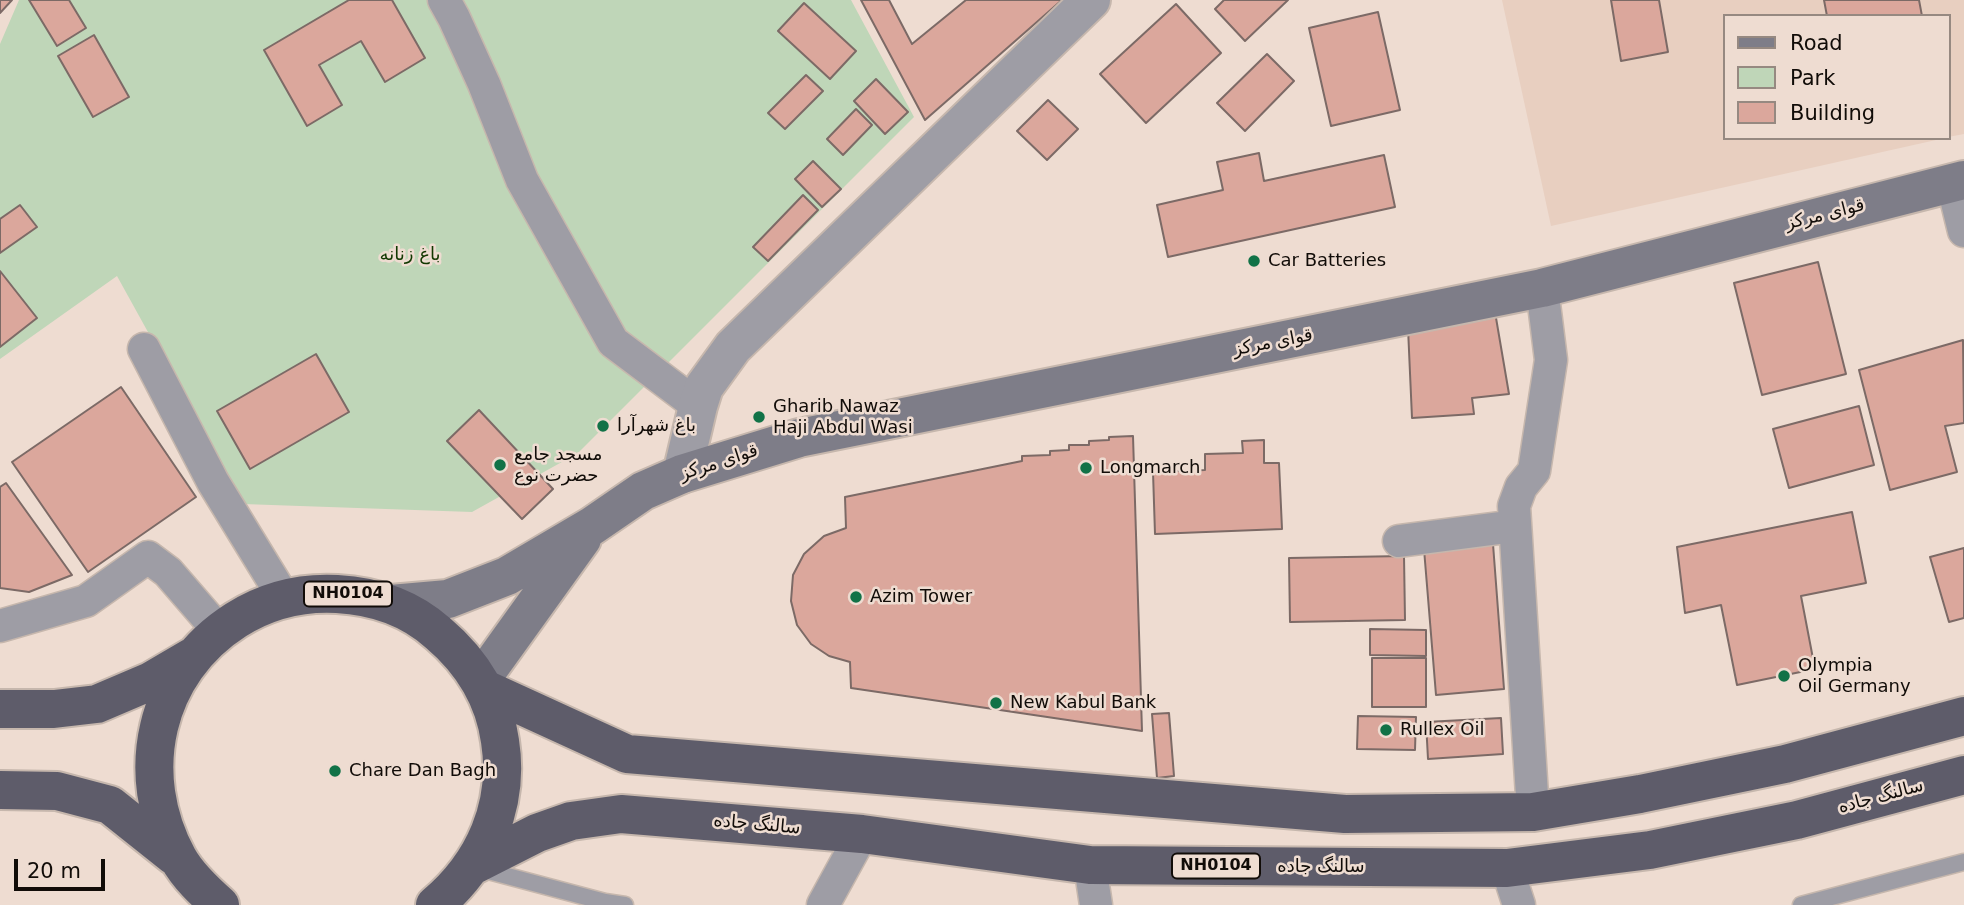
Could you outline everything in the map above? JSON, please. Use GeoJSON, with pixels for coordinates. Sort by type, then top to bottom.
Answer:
{"type":"FeatureCollection","features":[{"type":"Feature","properties":{"kind":"highway","name":"NH0104"},"geometry":{"type":"LineString","coordinates":[[0,709],[54,709],[97,704],[151,681],[250,611],[284,598],[320,593],[344,594],[391,604],[426,623],[457,649],[483,685],[498,724],[503,760],[500,798],[490,834],[472,866],[435,905]]}},
{"type":"Feature","properties":{"kind":"highway","name":"NH0104"},"geometry":{"type":"LineString","coordinates":[[206,643],[173,686],[160,720],[153,756],[155,792],[163,827],[179,860],[201,889],[220,905]]}},
{"type":"Feature","properties":{"kind":"highway","name":"NH0104"},"geometry":{"type":"LineString","coordinates":[[483,685],[627,754],[1345,814],[1533,811],[1640,794],[1785,764],[1964,716]]}},
{"type":"Feature","properties":{"kind":"highway","name":"سالنگ جاده"},"geometry":{"type":"LineString","coordinates":[[472,866],[537,833],[571,821],[621,814],[862,834],[1090,865],[1507,868],[1664,847],[1797,820],[1964,775]]}},
{"type":"Feature","properties":{"kind":"highway","name":"NH0104"},"geometry":{"type":"LineString","coordinates":[[0,790],[57,791],[110,806],[179,860]]}},
{"type":"Feature","properties":{"kind":"main road","name":"قوای مرکز"},"geometry":{"type":"LineString","coordinates":[[391,604],[449,600],[507,576],[592,526],[643,491],[682,474],[800,438],[1542,288],[1958,181]]}},
{"type":"Feature","properties":{"kind":"main road"},"geometry":{"type":"LineString","coordinates":[[483,685],[592,526]]}},
{"type":"Feature","properties":{"kind":"street"},"geometry":{"type":"LineString","coordinates":[[444,0],[484,84],[522,180],[613,342],[698,406]]}},
{"type":"Feature","properties":{"kind":"street"},"geometry":{"type":"LineString","coordinates":[[682,474],[704,387],[733,347],[1091,0]]}},
{"type":"Feature","properties":{"kind":"street"},"geometry":{"type":"LineString","coordinates":[[1958,181],[1964,231]]}},
{"type":"Feature","properties":{"kind":"street"},"geometry":{"type":"LineString","coordinates":[[1533,811],[1514,506],[1521,487],[1534,471],[1550,360],[1542,288]]}},
{"type":"Feature","properties":{"kind":"street"},"geometry":{"type":"LineString","coordinates":[[144,349],[213,482],[284,598]]}},
{"type":"Feature","properties":{"kind":"street"},"geometry":{"type":"LineString","coordinates":[[1399,541],[1515,526]]}},
{"type":"Feature","properties":{"kind":"street"},"geometry":{"type":"LineString","coordinates":[[0,626],[86,601],[148,558],[168,572],[206,643]]}},
{"type":"Feature","properties":{"kind":"street"},"geometry":{"type":"LineString","coordinates":[[823,905],[862,834]]}},
{"type":"Feature","properties":{"kind":"street"},"geometry":{"type":"LineString","coordinates":[[1090,865],[1096,905]]}},
{"type":"Feature","properties":{"kind":"street"},"geometry":{"type":"LineString","coordinates":[[1507,868],[1519,905]]}},
{"type":"Feature","properties":{"kind":"lane"},"geometry":{"type":"LineString","coordinates":[[1801,905],[1964,862]]}},
{"type":"Feature","properties":{"kind":"lane"},"geometry":{"type":"LineString","coordinates":[[472,866],[625,905]]}},
{"type":"Feature","properties":{"kind":"shaded area"},"geometry":{"type":"Polygon","coordinates":[[[1502,0],[1964,0],[1964,134],[1950,137],[1950,14],[1722,14],[1722,140],[1936,140],[1551,226],[1502,0]]]}},
{"type":"Feature","properties":{"kind":"green space","name":"باغ زنانه"},"geometry":{"type":"Polygon","coordinates":[[[19,0],[851,0],[914,117],[578,453],[472,512],[243,504],[117,276],[0,359],[0,44],[19,0]]]}},
{"type":"Feature","properties":{"kind":"building"},"geometry":{"type":"Polygon","coordinates":[[[0,0],[12,0],[0,13],[0,0]]]}},
{"type":"Feature","properties":{"kind":"building"},"geometry":{"type":"Polygon","coordinates":[[[29,0],[69,0],[86,28],[57,46],[29,0]]]}},
{"type":"Feature","properties":{"kind":"building"},"geometry":{"type":"Polygon","coordinates":[[[349,0],[392,0],[425,58],[385,82],[361,41],[319,65],[342,105],[307,126],[264,50],[349,0]]]}},
{"type":"Feature","properties":{"kind":"building"},"geometry":{"type":"Polygon","coordinates":[[[861,0],[889,0],[912,44],[966,0],[1062,0],[925,120],[861,0]]]}},
{"type":"Feature","properties":{"kind":"building"},"geometry":{"type":"Polygon","coordinates":[[[1224,0],[1288,0],[1245,41],[1215,9],[1224,0]]]}},
{"type":"Feature","properties":{"kind":"building"},"geometry":{"type":"Polygon","coordinates":[[[1611,0],[1659,0],[1668,52],[1621,61],[1611,0]]]}},
{"type":"Feature","properties":{"kind":"building"},"geometry":{"type":"Polygon","coordinates":[[[1824,0],[1919,0],[1922,14],[1827,14],[1824,0]]]}},
{"type":"Feature","properties":{"kind":"building"},"geometry":{"type":"Polygon","coordinates":[[[804,3],[856,51],[830,79],[778,31],[804,3]]]}},
{"type":"Feature","properties":{"kind":"building"},"geometry":{"type":"Polygon","coordinates":[[[1176,4],[1221,53],[1146,123],[1100,74],[1176,4]]]}},
{"type":"Feature","properties":{"kind":"building"},"geometry":{"type":"Polygon","coordinates":[[[1378,12],[1400,110],[1331,126],[1309,28],[1378,12]]]}},
{"type":"Feature","properties":{"kind":"building"},"geometry":{"type":"Polygon","coordinates":[[[94,35],[129,97],[93,117],[58,56],[94,35]]]}},
{"type":"Feature","properties":{"kind":"building"},"geometry":{"type":"Polygon","coordinates":[[[1267,54],[1294,81],[1245,131],[1217,103],[1267,54]]]}},
{"type":"Feature","properties":{"kind":"building"},"geometry":{"type":"Polygon","coordinates":[[[806,75],[823,91],[785,129],[768,113],[806,75]]]}},
{"type":"Feature","properties":{"kind":"building"},"geometry":{"type":"Polygon","coordinates":[[[876,79],[908,112],[885,134],[854,101],[876,79]]]}},
{"type":"Feature","properties":{"kind":"building"},"geometry":{"type":"Polygon","coordinates":[[[1048,100],[1078,129],[1047,160],[1017,131],[1048,100]]]}},
{"type":"Feature","properties":{"kind":"building"},"geometry":{"type":"Polygon","coordinates":[[[856,109],[872,125],[843,155],[827,139],[856,109]]]}},
{"type":"Feature","properties":{"kind":"building"},"geometry":{"type":"Polygon","coordinates":[[[1259,153],[1264,181],[1384,155],[1395,207],[1168,257],[1157,205],[1223,190],[1217,162],[1259,153]]]}},
{"type":"Feature","properties":{"kind":"building"},"geometry":{"type":"Polygon","coordinates":[[[813,161],[841,189],[822,207],[795,179],[813,161]]]}},
{"type":"Feature","properties":{"kind":"building"},"geometry":{"type":"Polygon","coordinates":[[[803,195],[818,210],[768,261],[753,247],[803,195]]]}},
{"type":"Feature","properties":{"kind":"building"},"geometry":{"type":"Polygon","coordinates":[[[20,205],[37,227],[0,253],[0,219],[20,205]]]}},
{"type":"Feature","properties":{"kind":"building"},"geometry":{"type":"Polygon","coordinates":[[[1818,262],[1846,374],[1762,395],[1734,283],[1818,262]]]}},
{"type":"Feature","properties":{"kind":"building"},"geometry":{"type":"Polygon","coordinates":[[[0,271],[37,318],[0,347],[0,271]]]}},
{"type":"Feature","properties":{"kind":"building"},"geometry":{"type":"Polygon","coordinates":[[[1495,312],[1509,394],[1472,398],[1474,414],[1412,418],[1408,328],[1495,312]]]}},
{"type":"Feature","properties":{"kind":"building"},"geometry":{"type":"Polygon","coordinates":[[[1963,340],[1964,423],[1945,426],[1957,472],[1890,490],[1859,370],[1963,340]]]}},
{"type":"Feature","properties":{"kind":"building"},"geometry":{"type":"Polygon","coordinates":[[[316,354],[349,412],[250,469],[217,411],[316,354]]]}},
{"type":"Feature","properties":{"kind":"building"},"geometry":{"type":"Polygon","coordinates":[[[121,387],[196,497],[88,572],[12,462],[121,387]]]}},
{"type":"Feature","properties":{"kind":"building"},"geometry":{"type":"Polygon","coordinates":[[[1859,406],[1874,465],[1789,488],[1773,429],[1859,406]]]}},
{"type":"Feature","properties":{"kind":"building","name":"مسجد جامع حضرت نوع"},"geometry":{"type":"Polygon","coordinates":[[[479,410],[553,489],[522,519],[447,441],[479,410]]]}},
{"type":"Feature","properties":{"kind":"building"},"geometry":{"type":"Polygon","coordinates":[[[1133,436],[1142,731],[851,688],[850,662],[829,656],[811,644],[797,625],[791,601],[793,575],[804,554],[824,536],[846,528],[845,497],[1022,461],[1022,456],[1050,455],[1050,451],[1069,450],[1069,445],[1089,445],[1089,441],[1133,436]]]}},
{"type":"Feature","properties":{"kind":"building"},"geometry":{"type":"Polygon","coordinates":[[[1264,440],[1264,463],[1279,463],[1282,529],[1155,534],[1153,472],[1205,470],[1205,454],[1243,453],[1242,441],[1264,440]]]}},
{"type":"Feature","properties":{"kind":"building"},"geometry":{"type":"Polygon","coordinates":[[[6,483],[72,575],[29,592],[0,588],[0,487],[6,483]]]}},
{"type":"Feature","properties":{"kind":"building"},"geometry":{"type":"Polygon","coordinates":[[[1852,512],[1866,583],[1801,596],[1815,669],[1737,685],[1721,605],[1685,613],[1677,547],[1852,512]]]}},
{"type":"Feature","properties":{"kind":"building"},"geometry":{"type":"Polygon","coordinates":[[[1493,544],[1504,689],[1436,695],[1424,549],[1493,544]]]}},
{"type":"Feature","properties":{"kind":"building"},"geometry":{"type":"Polygon","coordinates":[[[1964,548],[1964,618],[1949,622],[1930,557],[1964,548]]]}},
{"type":"Feature","properties":{"kind":"building"},"geometry":{"type":"Polygon","coordinates":[[[1404,556],[1405,620],[1290,622],[1289,558],[1404,556]]]}},
{"type":"Feature","properties":{"kind":"building"},"geometry":{"type":"Polygon","coordinates":[[[1370,629],[1426,630],[1426,656],[1370,655],[1370,629]]]}},
{"type":"Feature","properties":{"kind":"building"},"geometry":{"type":"Polygon","coordinates":[[[1372,658],[1426,658],[1426,707],[1372,707],[1372,658]]]}},
{"type":"Feature","properties":{"kind":"building"},"geometry":{"type":"Polygon","coordinates":[[[1169,713],[1174,776],[1157,778],[1152,714],[1169,713]]]}},
{"type":"Feature","properties":{"kind":"building"},"geometry":{"type":"Polygon","coordinates":[[[1358,716],[1416,717],[1415,750],[1357,749],[1358,716]]]}},
{"type":"Feature","properties":{"kind":"building"},"geometry":{"type":"Polygon","coordinates":[[[1501,718],[1503,754],[1428,759],[1426,722],[1501,718]]]}},
{"type":"Feature","properties":{"kind":"place","name":"Car Batteries"},"geometry":{"type":"Point","coordinates":[1254,261]}},
{"type":"Feature","properties":{"kind":"place","name":"Gharib Nawaz Haji Abdul Wasi"},"geometry":{"type":"Point","coordinates":[759,417]}},
{"type":"Feature","properties":{"kind":"place","name":"باغ شهرآرا"},"geometry":{"type":"Point","coordinates":[603,426]}},
{"type":"Feature","properties":{"kind":"place","name":"مسجد جامع حضرت نوع"},"geometry":{"type":"Point","coordinates":[500,465]}},
{"type":"Feature","properties":{"kind":"place","name":"Longmarch"},"geometry":{"type":"Point","coordinates":[1086,468]}},
{"type":"Feature","properties":{"kind":"place","name":"Azim Tower"},"geometry":{"type":"Point","coordinates":[856,597]}},
{"type":"Feature","properties":{"kind":"place","name":"Olympia Oil Germany"},"geometry":{"type":"Point","coordinates":[1784,676]}},
{"type":"Feature","properties":{"kind":"place","name":"New Kabul Bank"},"geometry":{"type":"Point","coordinates":[996,703]}},
{"type":"Feature","properties":{"kind":"place","name":"Rullex Oil"},"geometry":{"type":"Point","coordinates":[1386,730]}},
{"type":"Feature","properties":{"kind":"place","name":"Chare Dan Bagh"},"geometry":{"type":"Point","coordinates":[335,771]}}]}
